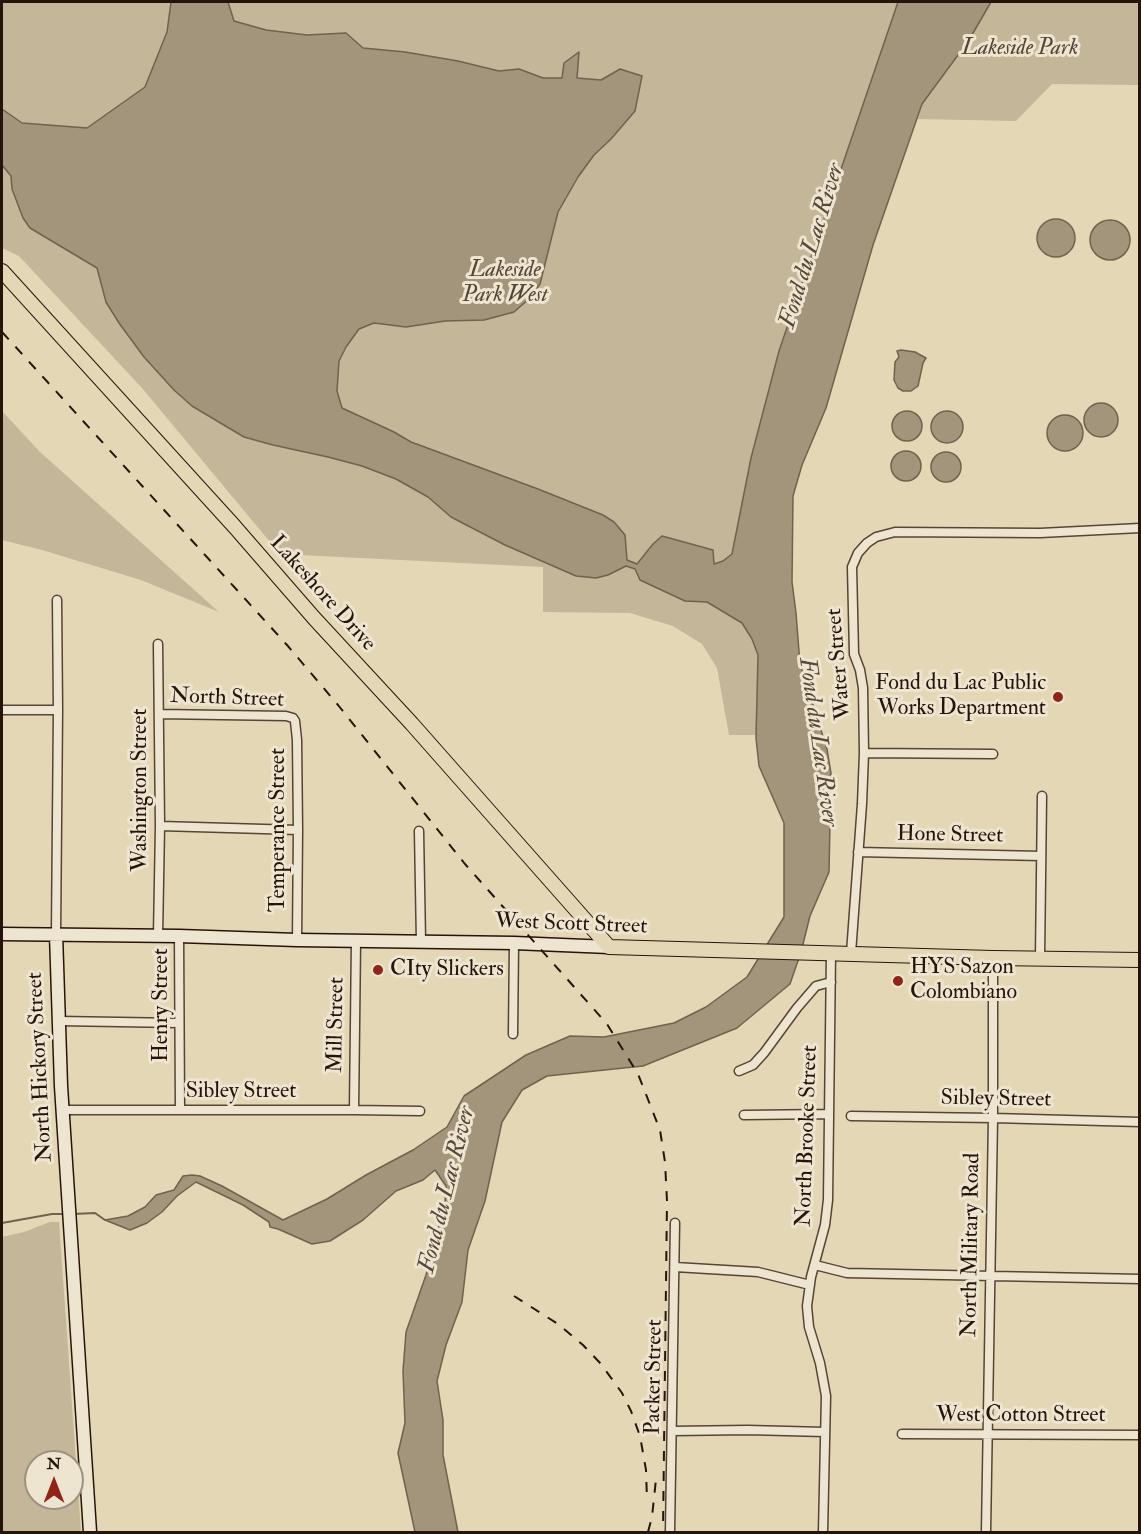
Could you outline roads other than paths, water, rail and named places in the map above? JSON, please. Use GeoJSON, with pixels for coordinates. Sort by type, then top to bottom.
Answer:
{"type":"FeatureCollection","features":[{"type":"Feature","properties":{"kind":"main road","name":"Lakeshore Drive"},"geometry":{"type":"LineString","coordinates":[[2,271],[412,724],[609,947]]}},
{"type":"Feature","properties":{"kind":"main road","name":"West Scott Street"},"geometry":{"type":"LineString","coordinates":[[2,934],[514,943],[993,958],[1140,960]]}},
{"type":"Feature","properties":{"kind":"main road","name":"North Hickory Street"},"geometry":{"type":"LineString","coordinates":[[56,934],[62,1110],[90,1533]]}},
{"type":"Feature","properties":{"kind":"street","name":"Water Street"},"geometry":{"type":"LineString","coordinates":[[851,953],[864,753],[863,688],[854,654],[852,567],[858,553],[867,543],[884,534],[897,532],[1040,533],[1140,528]]}},
{"type":"Feature","properties":{"kind":"street","name":"North Hickory Street"},"geometry":{"type":"LineString","coordinates":[[56,934],[57,600]]}},
{"type":"Feature","properties":{"kind":"street","name":"Washington Street"},"geometry":{"type":"LineString","coordinates":[[158,644],[160,826],[158,936]]}},
{"type":"Feature","properties":{"kind":"street"},"geometry":{"type":"LineString","coordinates":[[2,710],[58,710]]}},
{"type":"Feature","properties":{"kind":"street","name":"North Street"},"geometry":{"type":"LineString","coordinates":[[159,714],[286,716],[294,720]]}},
{"type":"Feature","properties":{"kind":"street","name":"Temperance Street"},"geometry":{"type":"LineString","coordinates":[[294,720],[297,732],[297,940]]}},
{"type":"Feature","properties":{"kind":"street"},"geometry":{"type":"LineString","coordinates":[[864,753],[993,754]]}},
{"type":"Feature","properties":{"kind":"street"},"geometry":{"type":"LineString","coordinates":[[1040,958],[1042,796]]}},
{"type":"Feature","properties":{"kind":"street"},"geometry":{"type":"LineString","coordinates":[[160,826],[298,830]]}},
{"type":"Feature","properties":{"kind":"street"},"geometry":{"type":"LineString","coordinates":[[419,831],[421,942]]}},
{"type":"Feature","properties":{"kind":"street","name":"Hone Street"},"geometry":{"type":"LineString","coordinates":[[858,852],[1041,856]]}},
{"type":"Feature","properties":{"kind":"street","name":"Henry Street"},"geometry":{"type":"LineString","coordinates":[[179,936],[180,1110]]}},
{"type":"Feature","properties":{"kind":"street","name":"Mill Street"},"geometry":{"type":"LineString","coordinates":[[354,1110],[356,940]]}},
{"type":"Feature","properties":{"kind":"street"},"geometry":{"type":"LineString","coordinates":[[513,1034],[514,943]]}},
{"type":"Feature","properties":{"kind":"street","name":"North Brooke Street"},"geometry":{"type":"LineString","coordinates":[[823,1533],[826,1396],[807,1317],[807,1301],[827,1214],[831,952]]}},
{"type":"Feature","properties":{"kind":"street","name":"North Military Road"},"geometry":{"type":"LineString","coordinates":[[986,1533],[993,1118],[993,958]]}},
{"type":"Feature","properties":{"kind":"street"},"geometry":{"type":"LineString","coordinates":[[739,1071],[753,1065],[765,1053],[816,986],[831,982]]}},
{"type":"Feature","properties":{"kind":"street"},"geometry":{"type":"LineString","coordinates":[[59,1021],[179,1023]]}},
{"type":"Feature","properties":{"kind":"street","name":"Sibley Street"},"geometry":{"type":"LineString","coordinates":[[62,1110],[420,1111]]}},
{"type":"Feature","properties":{"kind":"street"},"geometry":{"type":"LineString","coordinates":[[744,1114],[829,1114]]}},
{"type":"Feature","properties":{"kind":"street","name":"Sibley Street"},"geometry":{"type":"LineString","coordinates":[[851,1116],[1140,1122]]}},
{"type":"Feature","properties":{"kind":"street","name":"Packer Street"},"geometry":{"type":"LineString","coordinates":[[670,1533],[675,1222]]}},
{"type":"Feature","properties":{"kind":"street"},"geometry":{"type":"LineString","coordinates":[[815,1265],[847,1273],[1140,1279]]}},
{"type":"Feature","properties":{"kind":"street"},"geometry":{"type":"LineString","coordinates":[[675,1267],[758,1272],[810,1285]]}},
{"type":"Feature","properties":{"kind":"street"},"geometry":{"type":"LineString","coordinates":[[672,1431],[825,1432]]}},
{"type":"Feature","properties":{"kind":"street","name":"West Cotton Street"},"geometry":{"type":"LineString","coordinates":[[902,1434],[1140,1435]]}},
{"type":"Feature","properties":{"kind":"water","name":"Fond du Lac River"},"geometry":{"type":"Polygon","coordinates":[[[171,2],[228,2],[234,21],[266,30],[307,35],[346,33],[363,48],[405,52],[499,71],[519,69],[543,78],[562,78],[564,63],[579,52],[577,78],[601,80],[620,69],[642,76],[635,111],[594,155],[558,212],[540,284],[529,299],[514,312],[484,320],[445,321],[406,327],[374,323],[359,329],[339,361],[337,391],[342,408],[411,442],[603,515],[614,522],[625,535],[627,560],[637,564],[662,536],[713,550],[714,564],[732,554],[751,458],[779,351],[898,2],[991,2],[969,40],[922,104],[873,245],[826,408],[802,465],[793,496],[792,582],[800,664],[827,749],[831,773],[829,872],[810,916],[790,984],[737,1028],[643,1066],[547,1076],[522,1090],[502,1122],[485,1201],[468,1250],[462,1302],[446,1345],[437,1381],[443,1420],[443,1455],[458,1532],[415,1532],[398,1453],[405,1423],[403,1371],[406,1332],[426,1275],[445,1202],[446,1186],[435,1170],[423,1180],[396,1191],[363,1220],[330,1241],[312,1244],[270,1227],[269,1222],[243,1205],[196,1182],[147,1223],[130,1230],[105,1220],[128,1216],[145,1207],[156,1195],[174,1190],[183,1176],[192,1175],[200,1176],[222,1186],[283,1220],[327,1199],[413,1150],[447,1127],[464,1096],[526,1055],[570,1036],[604,1037],[674,1023],[706,1007],[747,977],[784,917],[784,823],[759,766],[756,738],[758,655],[742,623],[707,602],[685,601],[640,580],[635,569],[626,566],[596,578],[576,576],[505,545],[451,517],[428,497],[396,479],[362,466],[244,437],[192,406],[144,357],[106,302],[97,268],[30,228],[23,218],[12,189],[11,176],[2,165],[2,109],[22,123],[87,128],[145,87],[167,32],[171,2]]]}},
{"type":"Feature","properties":{"kind":"water"},"geometry":{"type":"Polygon","coordinates":[[[1056,219],[1063,220],[1069,225],[1074,231],[1074,245],[1069,251],[1063,256],[1056,257],[1049,256],[1043,251],[1038,245],[1037,238],[1038,231],[1043,225],[1049,220],[1056,219]]]}},
{"type":"Feature","properties":{"kind":"water"},"geometry":{"type":"Polygon","coordinates":[[[1110,220],[1124,226],[1130,240],[1124,254],[1110,260],[1096,254],[1090,240],[1096,226],[1110,220]]]}},
{"type":"Feature","properties":{"kind":"water"},"geometry":{"type":"Polygon","coordinates":[[[897,351],[915,352],[926,358],[918,386],[911,391],[898,388],[894,380],[895,362],[899,357],[897,351]]]}},
{"type":"Feature","properties":{"kind":"water"},"geometry":{"type":"Polygon","coordinates":[[[1101,403],[1113,408],[1118,420],[1113,432],[1101,437],[1089,432],[1084,420],[1089,408],[1101,403]]]}},
{"type":"Feature","properties":{"kind":"water"},"geometry":{"type":"Polygon","coordinates":[[[907,411],[918,415],[922,426],[918,437],[907,441],[896,437],[892,426],[896,415],[907,411]]]}},
{"type":"Feature","properties":{"kind":"water"},"geometry":{"type":"Polygon","coordinates":[[[947,411],[958,416],[963,427],[958,438],[947,443],[936,438],[931,427],[936,416],[947,411]]]}},
{"type":"Feature","properties":{"kind":"water"},"geometry":{"type":"Polygon","coordinates":[[[1065,415],[1077,421],[1083,433],[1077,445],[1065,451],[1053,445],[1047,433],[1053,421],[1065,415]]]}},
{"type":"Feature","properties":{"kind":"water"},"geometry":{"type":"Polygon","coordinates":[[[906,451],[917,455],[921,466],[917,477],[906,481],[895,477],[891,466],[895,455],[906,451]]]}},
{"type":"Feature","properties":{"kind":"water"},"geometry":{"type":"Polygon","coordinates":[[[946,452],[957,456],[961,467],[957,478],[946,482],[935,478],[931,467],[935,456],[946,452]]]}},
{"type":"Feature","properties":{"kind":"waterway"},"geometry":{"type":"LineString","coordinates":[[73,1214],[95,1213],[105,1220]]}},
{"type":"Feature","properties":{"kind":"waterway"},"geometry":{"type":"LineString","coordinates":[[2,1223],[64,1214]]}},
{"type":"Feature","properties":{"kind":"railway"},"geometry":{"type":"LineString","coordinates":[[2,332],[287,645],[465,864],[607,1024],[638,1074],[660,1130],[665,1162],[667,1201],[663,1532]]}},
{"type":"Feature","properties":{"kind":"railway"},"geometry":{"type":"LineString","coordinates":[[514,1296],[558,1324],[583,1345],[601,1364],[622,1393],[640,1436],[646,1470],[647,1500]]}},
{"type":"Feature","properties":{"kind":"railway"},"geometry":{"type":"LineString","coordinates":[[648,1532],[656,1479]]}},
{"type":"Feature","properties":{"kind":"place","name":"Fond du Lac Public Works Department"},"geometry":{"type":"Point","coordinates":[1058,697]}},
{"type":"Feature","properties":{"kind":"place","name":"CIty Slickers"},"geometry":{"type":"Point","coordinates":[378,970]}},
{"type":"Feature","properties":{"kind":"place","name":"HYS Sazon Colombiano"},"geometry":{"type":"Point","coordinates":[898,981]}},
{"type":"Feature","properties":{"kind":"park label","name":"Lakeside Park"},"geometry":{"type":"Point","coordinates":[1020,49]}},
{"type":"Feature","properties":{"kind":"park label","name":"Lakeside Park West"},"geometry":{"type":"Point","coordinates":[505,284]}}]}
